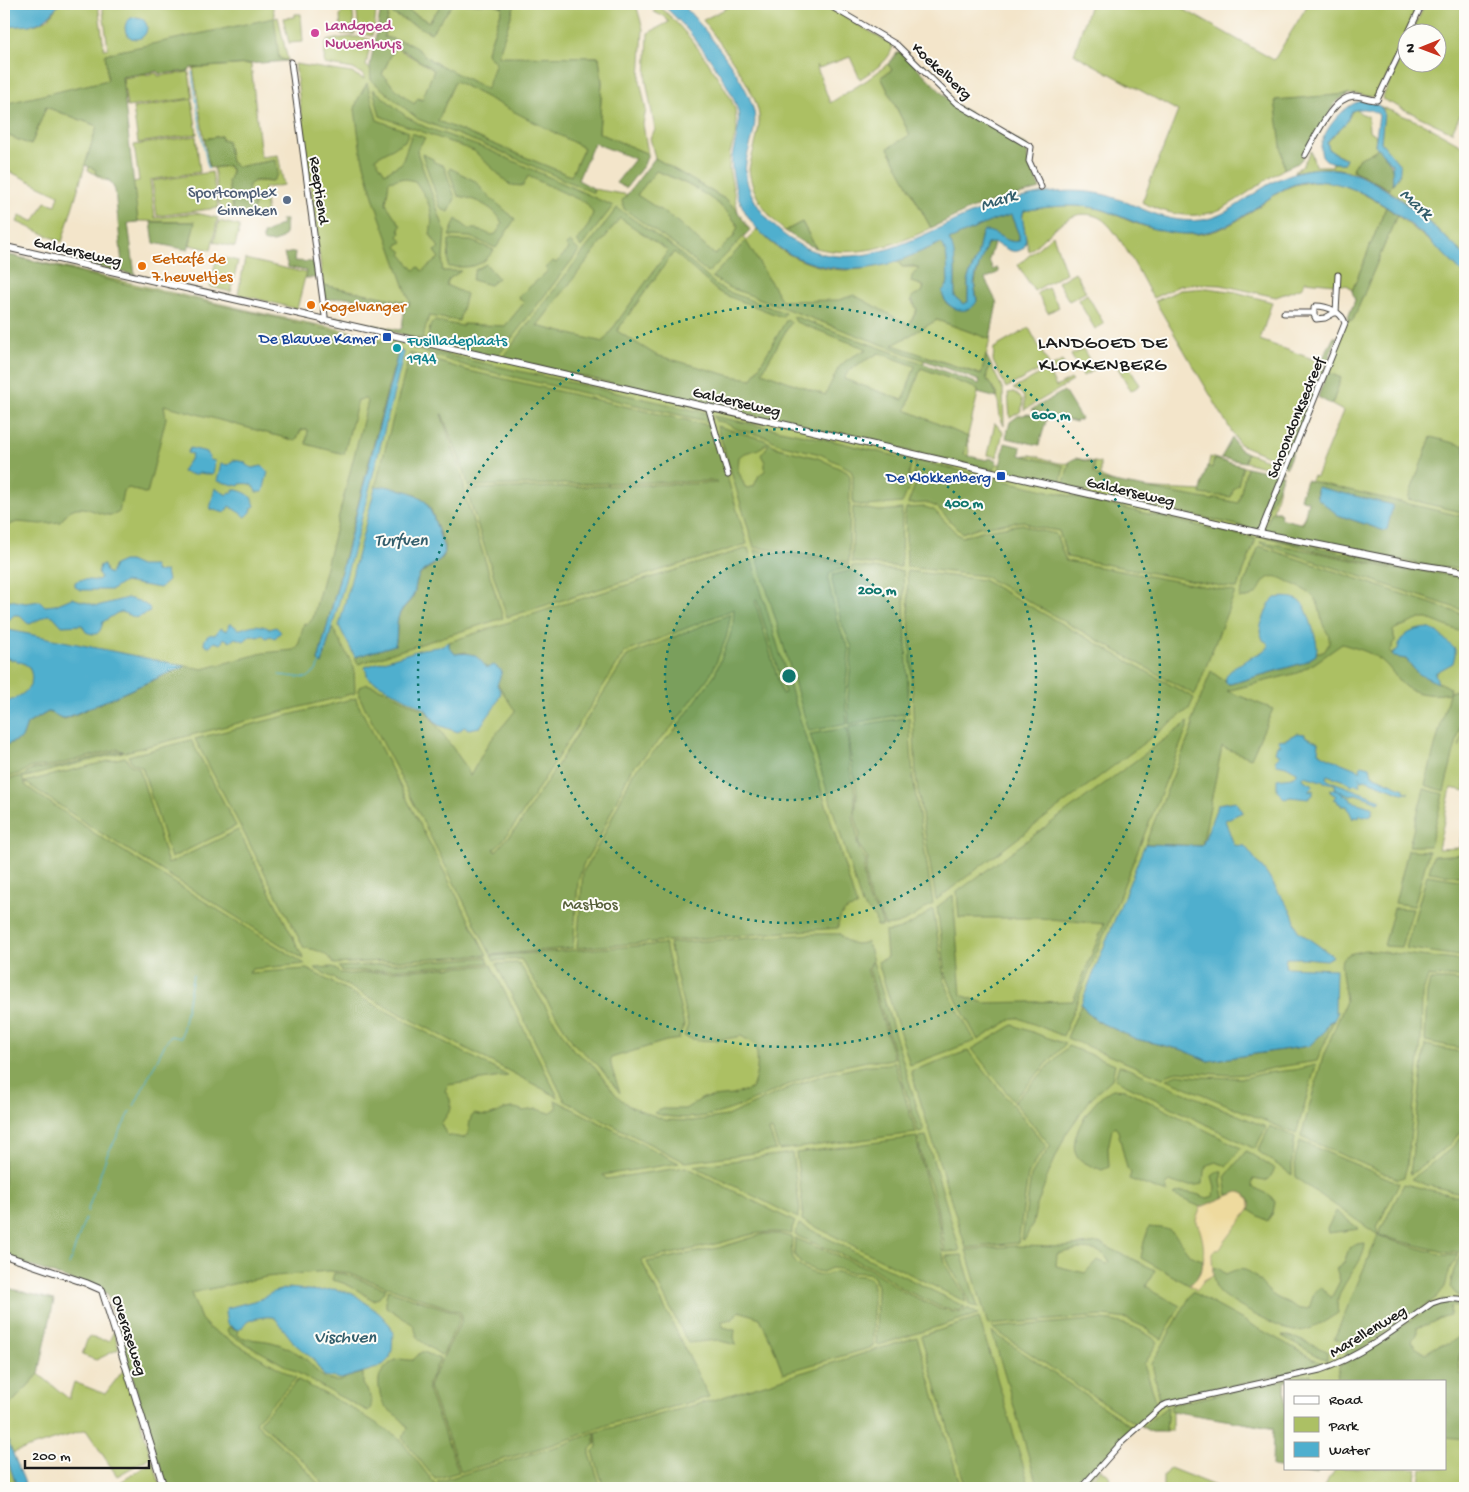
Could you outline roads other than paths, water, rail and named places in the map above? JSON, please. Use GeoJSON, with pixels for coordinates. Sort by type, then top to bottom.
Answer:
{"type":"FeatureCollection","features":[{"type":"Feature","properties":{"kind":"street","name":"Koekelberg"},"geometry":{"type":"LineString","coordinates":[[827,4],[897,45],[956,103],[1031,147],[1030,161],[1041,187]]}},
{"type":"Feature","properties":{"kind":"street"},"geometry":{"type":"LineString","coordinates":[[1414,22],[1422,4]]}},
{"type":"Feature","properties":{"kind":"street"},"geometry":{"type":"LineString","coordinates":[[1305,155],[1332,110],[1343,99],[1353,96],[1377,100],[1396,60]]}},
{"type":"Feature","properties":{"kind":"street","name":"Reeptiend"},"geometry":{"type":"LineString","coordinates":[[291,62],[325,316],[324,321]]}},
{"type":"Feature","properties":{"kind":"street","name":"Galderseweg"},"geometry":{"type":"LineString","coordinates":[[4,245],[10,248],[324,321],[708,406],[799,429],[1260,533],[1419,565],[1465,572]]}},
{"type":"Feature","properties":{"kind":"street","name":"Schoondonksedreef"},"geometry":{"type":"LineString","coordinates":[[1260,533],[1345,323],[1344,318],[1336,313],[1338,275]]}},
{"type":"Feature","properties":{"kind":"street"},"geometry":{"type":"LineString","coordinates":[[1314,307],[1325,307],[1336,313],[1319,319],[1314,317],[1314,307]]}},
{"type":"Feature","properties":{"kind":"street"},"geometry":{"type":"LineString","coordinates":[[1284,313],[1314,313]]}},
{"type":"Feature","properties":{"kind":"street"},"geometry":{"type":"LineString","coordinates":[[708,406],[728,475]]}},
{"type":"Feature","properties":{"kind":"street","name":"Overaseweg"},"geometry":{"type":"LineString","coordinates":[[4,1255],[102,1290],[164,1488]]}},
{"type":"Feature","properties":{"kind":"street","name":"Marellenweg"},"geometry":{"type":"LineString","coordinates":[[1081,1488],[1122,1442],[1161,1407],[1167,1404],[1320,1370],[1339,1364],[1432,1303],[1447,1298],[1465,1300]]}},
{"type":"Feature","properties":{"kind":"water"},"geometry":{"type":"Polygon","coordinates":[[[4,4],[59,4],[42,21],[25,26],[4,27],[4,4]]]}},
{"type":"Feature","properties":{"kind":"water"},"geometry":{"type":"Polygon","coordinates":[[[663,4],[682,4],[701,25],[733,68],[749,96],[755,115],[754,129],[746,162],[748,185],[759,207],[775,227],[793,241],[814,251],[836,256],[857,256],[879,252],[988,208],[1025,197],[1054,192],[1096,193],[1115,198],[1167,218],[1189,221],[1202,220],[1221,214],[1264,187],[1293,173],[1311,169],[1329,169],[1363,177],[1380,186],[1412,209],[1465,256],[1465,276],[1429,240],[1382,204],[1357,191],[1331,182],[1306,182],[1282,190],[1238,220],[1202,233],[1165,232],[1104,210],[1085,206],[1053,207],[1024,211],[1023,221],[1026,239],[1023,249],[1014,251],[995,243],[987,244],[974,284],[977,301],[968,309],[962,310],[951,306],[943,297],[942,291],[948,282],[945,250],[941,243],[914,255],[869,268],[847,269],[824,266],[803,260],[783,250],[766,237],[751,221],[740,202],[732,166],[732,157],[739,125],[736,105],[720,74],[706,53],[663,4]],[[1011,215],[994,220],[949,240],[955,259],[955,297],[963,304],[968,302],[968,278],[977,257],[984,231],[989,231],[1014,242],[1019,241],[1019,235],[1011,215]]]}},
{"type":"Feature","properties":{"kind":"water"},"geometry":{"type":"Polygon","coordinates":[[[132,17],[140,17],[147,24],[147,32],[140,39],[132,39],[125,32],[125,24],[132,17]]]}},
{"type":"Feature","properties":{"kind":"water"},"geometry":{"type":"Polygon","coordinates":[[[1361,101],[1372,103],[1383,110],[1381,142],[1400,165],[1399,173],[1393,184],[1392,164],[1375,145],[1379,115],[1373,111],[1363,109],[1352,111],[1346,123],[1327,142],[1329,150],[1346,159],[1344,163],[1329,162],[1322,156],[1321,146],[1332,123],[1351,105],[1361,101]]]}},
{"type":"Feature","properties":{"kind":"water"},"geometry":{"type":"Polygon","coordinates":[[[399,350],[404,353],[322,664],[318,661],[399,350]]]}},
{"type":"Feature","properties":{"kind":"water"},"geometry":{"type":"Polygon","coordinates":[[[190,448],[207,452],[210,460],[215,461],[213,475],[199,473],[194,475],[182,472],[192,454],[187,453],[190,448]]]}},
{"type":"Feature","properties":{"kind":"water"},"geometry":{"type":"Polygon","coordinates":[[[233,460],[245,462],[246,465],[252,468],[262,466],[268,472],[263,492],[256,492],[252,485],[248,484],[240,484],[239,486],[217,481],[221,464],[229,465],[233,460]]]}},
{"type":"Feature","properties":{"kind":"water","name":"Turfven"},"geometry":{"type":"Polygon","coordinates":[[[385,486],[410,492],[426,502],[433,516],[445,552],[439,560],[420,574],[413,596],[399,615],[395,645],[355,657],[339,626],[375,488],[385,486]]]}},
{"type":"Feature","properties":{"kind":"water"},"geometry":{"type":"Polygon","coordinates":[[[1317,487],[1393,505],[1387,530],[1385,531],[1338,515],[1317,498],[1317,487]]]}},
{"type":"Feature","properties":{"kind":"water"},"geometry":{"type":"Polygon","coordinates":[[[215,488],[227,495],[230,492],[233,493],[233,489],[244,493],[250,496],[255,506],[246,517],[229,506],[225,513],[210,509],[215,488]]]}},
{"type":"Feature","properties":{"kind":"water"},"geometry":{"type":"Polygon","coordinates":[[[123,561],[129,561],[140,566],[154,566],[156,572],[166,571],[168,581],[160,588],[124,582],[112,590],[81,590],[75,587],[75,582],[78,580],[98,580],[101,578],[98,573],[100,565],[104,565],[106,572],[110,574],[114,565],[123,561]]]}},
{"type":"Feature","properties":{"kind":"water"},"geometry":{"type":"Polygon","coordinates":[[[72,598],[97,606],[127,598],[139,601],[149,607],[150,612],[136,618],[122,612],[117,613],[103,622],[96,634],[86,632],[82,625],[62,626],[53,616],[48,615],[30,624],[19,615],[14,615],[4,622],[4,601],[10,600],[26,603],[40,601],[45,606],[55,605],[72,598]]]}},
{"type":"Feature","properties":{"kind":"water"},"geometry":{"type":"Polygon","coordinates":[[[1275,598],[1292,598],[1302,603],[1309,617],[1315,638],[1316,655],[1303,663],[1230,684],[1226,683],[1229,672],[1234,667],[1268,648],[1268,643],[1263,640],[1260,631],[1269,604],[1275,598]]]}},
{"type":"Feature","properties":{"kind":"water"},"geometry":{"type":"Polygon","coordinates":[[[229,624],[238,629],[255,625],[270,629],[276,627],[281,632],[275,638],[251,635],[244,641],[235,638],[230,642],[224,638],[221,644],[214,642],[210,647],[204,645],[207,637],[215,635],[220,628],[227,631],[229,624]]]}},
{"type":"Feature","properties":{"kind":"water"},"geometry":{"type":"Polygon","coordinates":[[[1428,628],[1437,632],[1455,649],[1453,663],[1435,673],[1438,683],[1418,674],[1406,659],[1394,657],[1392,654],[1398,649],[1399,644],[1408,633],[1428,628]]]}},
{"type":"Feature","properties":{"kind":"water"},"geometry":{"type":"Polygon","coordinates":[[[4,629],[185,666],[66,718],[61,718],[48,712],[27,724],[22,738],[4,746],[4,703],[22,695],[32,681],[29,667],[4,657],[4,629]]]}},
{"type":"Feature","properties":{"kind":"water"},"geometry":{"type":"Polygon","coordinates":[[[449,642],[449,647],[455,654],[474,655],[487,668],[494,665],[502,671],[497,685],[501,692],[499,698],[480,727],[469,729],[464,727],[458,732],[438,725],[425,709],[368,678],[365,667],[422,649],[438,647],[449,642]]]}},
{"type":"Feature","properties":{"kind":"water"},"geometry":{"type":"Polygon","coordinates":[[[1297,733],[1305,734],[1305,736],[1319,743],[1318,752],[1329,758],[1359,770],[1361,770],[1360,767],[1362,765],[1370,767],[1372,775],[1409,793],[1402,793],[1365,779],[1362,780],[1359,776],[1361,786],[1355,784],[1351,786],[1350,783],[1327,775],[1326,778],[1328,780],[1381,800],[1379,802],[1356,794],[1350,795],[1339,791],[1351,799],[1351,801],[1373,809],[1371,815],[1363,817],[1360,815],[1359,818],[1354,817],[1353,819],[1347,806],[1341,806],[1337,800],[1333,799],[1336,796],[1330,792],[1331,789],[1338,791],[1333,789],[1335,784],[1304,776],[1302,777],[1304,780],[1312,784],[1313,787],[1310,788],[1309,792],[1313,790],[1313,795],[1308,799],[1290,797],[1285,799],[1277,791],[1277,779],[1292,777],[1297,772],[1277,764],[1275,760],[1280,755],[1275,752],[1277,745],[1281,746],[1278,740],[1286,739],[1297,733]]]}},
{"type":"Feature","properties":{"kind":"water"},"geometry":{"type":"Polygon","coordinates":[[[1236,801],[1243,812],[1225,820],[1234,845],[1245,846],[1266,873],[1292,913],[1298,931],[1333,956],[1326,960],[1286,958],[1285,967],[1336,969],[1335,1012],[1338,1012],[1334,1020],[1329,1022],[1324,1032],[1309,1046],[1208,1061],[1183,1050],[1136,1039],[1099,1022],[1081,1004],[1145,844],[1202,846],[1218,804],[1236,801]]]}},
{"type":"Feature","properties":{"kind":"water","name":"Vischven"},"geometry":{"type":"Polygon","coordinates":[[[288,1288],[318,1291],[334,1289],[354,1294],[380,1314],[390,1325],[393,1333],[390,1358],[377,1368],[341,1379],[324,1376],[313,1359],[295,1344],[275,1318],[253,1319],[238,1330],[227,1324],[225,1313],[227,1308],[261,1299],[273,1292],[288,1288]]]}},
{"type":"Feature","properties":{"kind":"water"},"geometry":{"type":"Polygon","coordinates":[[[4,1431],[27,1488],[17,1487],[4,1450],[4,1431]]]}},
{"type":"Feature","properties":{"kind":"waterway"},"geometry":{"type":"LineString","coordinates":[[192,72],[208,169]]}},
{"type":"Feature","properties":{"kind":"waterway"},"geometry":{"type":"LineString","coordinates":[[279,675],[307,678],[316,671],[320,662]]}},
{"type":"Feature","properties":{"kind":"waterway"},"geometry":{"type":"LineString","coordinates":[[134,1106],[166,1042],[171,1036],[181,1038],[193,975]]}},
{"type":"Feature","properties":{"kind":"waterway"},"geometry":{"type":"LineString","coordinates":[[87,1212],[107,1155],[131,1111]]}},
{"type":"Feature","properties":{"kind":"waterway"},"geometry":{"type":"LineString","coordinates":[[69,1265],[85,1219]]}},
{"type":"Feature","properties":{"kind":"place","name":"Landgoed Nuwenhuys"},"geometry":{"type":"Point","coordinates":[315,33]}},
{"type":"Feature","properties":{"kind":"place","name":"Sportcomplex Ginneken"},"geometry":{"type":"Point","coordinates":[287,200]}},
{"type":"Feature","properties":{"kind":"place","name":"Eetcafé de 7 heuveltjes"},"geometry":{"type":"Point","coordinates":[142,266]}},
{"type":"Feature","properties":{"kind":"place","name":"Kogelvanger"},"geometry":{"type":"Point","coordinates":[311,305]}},
{"type":"Feature","properties":{"kind":"place","name":"De Blauwe Kamer"},"geometry":{"type":"Point","coordinates":[387,337]}},
{"type":"Feature","properties":{"kind":"place","name":"Fusilladeplaats 1944"},"geometry":{"type":"Point","coordinates":[397,348]}},
{"type":"Feature","properties":{"kind":"place","name":"De Klokkenberg"},"geometry":{"type":"Point","coordinates":[1001,476]}},
{"type":"Feature","properties":{"kind":"district","name":"LANDGOED DE KLOKKENBERG"},"geometry":{"type":"Point","coordinates":[1103,352]}},
{"type":"Feature","properties":{"kind":"water label","name":"Mark"},"geometry":{"type":"Point","coordinates":[998,199]}},
{"type":"Feature","properties":{"kind":"water label","name":"Mark"},"geometry":{"type":"Point","coordinates":[1417,203]}},
{"type":"Feature","properties":{"kind":"park label","name":"Mastbos"},"geometry":{"type":"Point","coordinates":[590,903]}}]}
